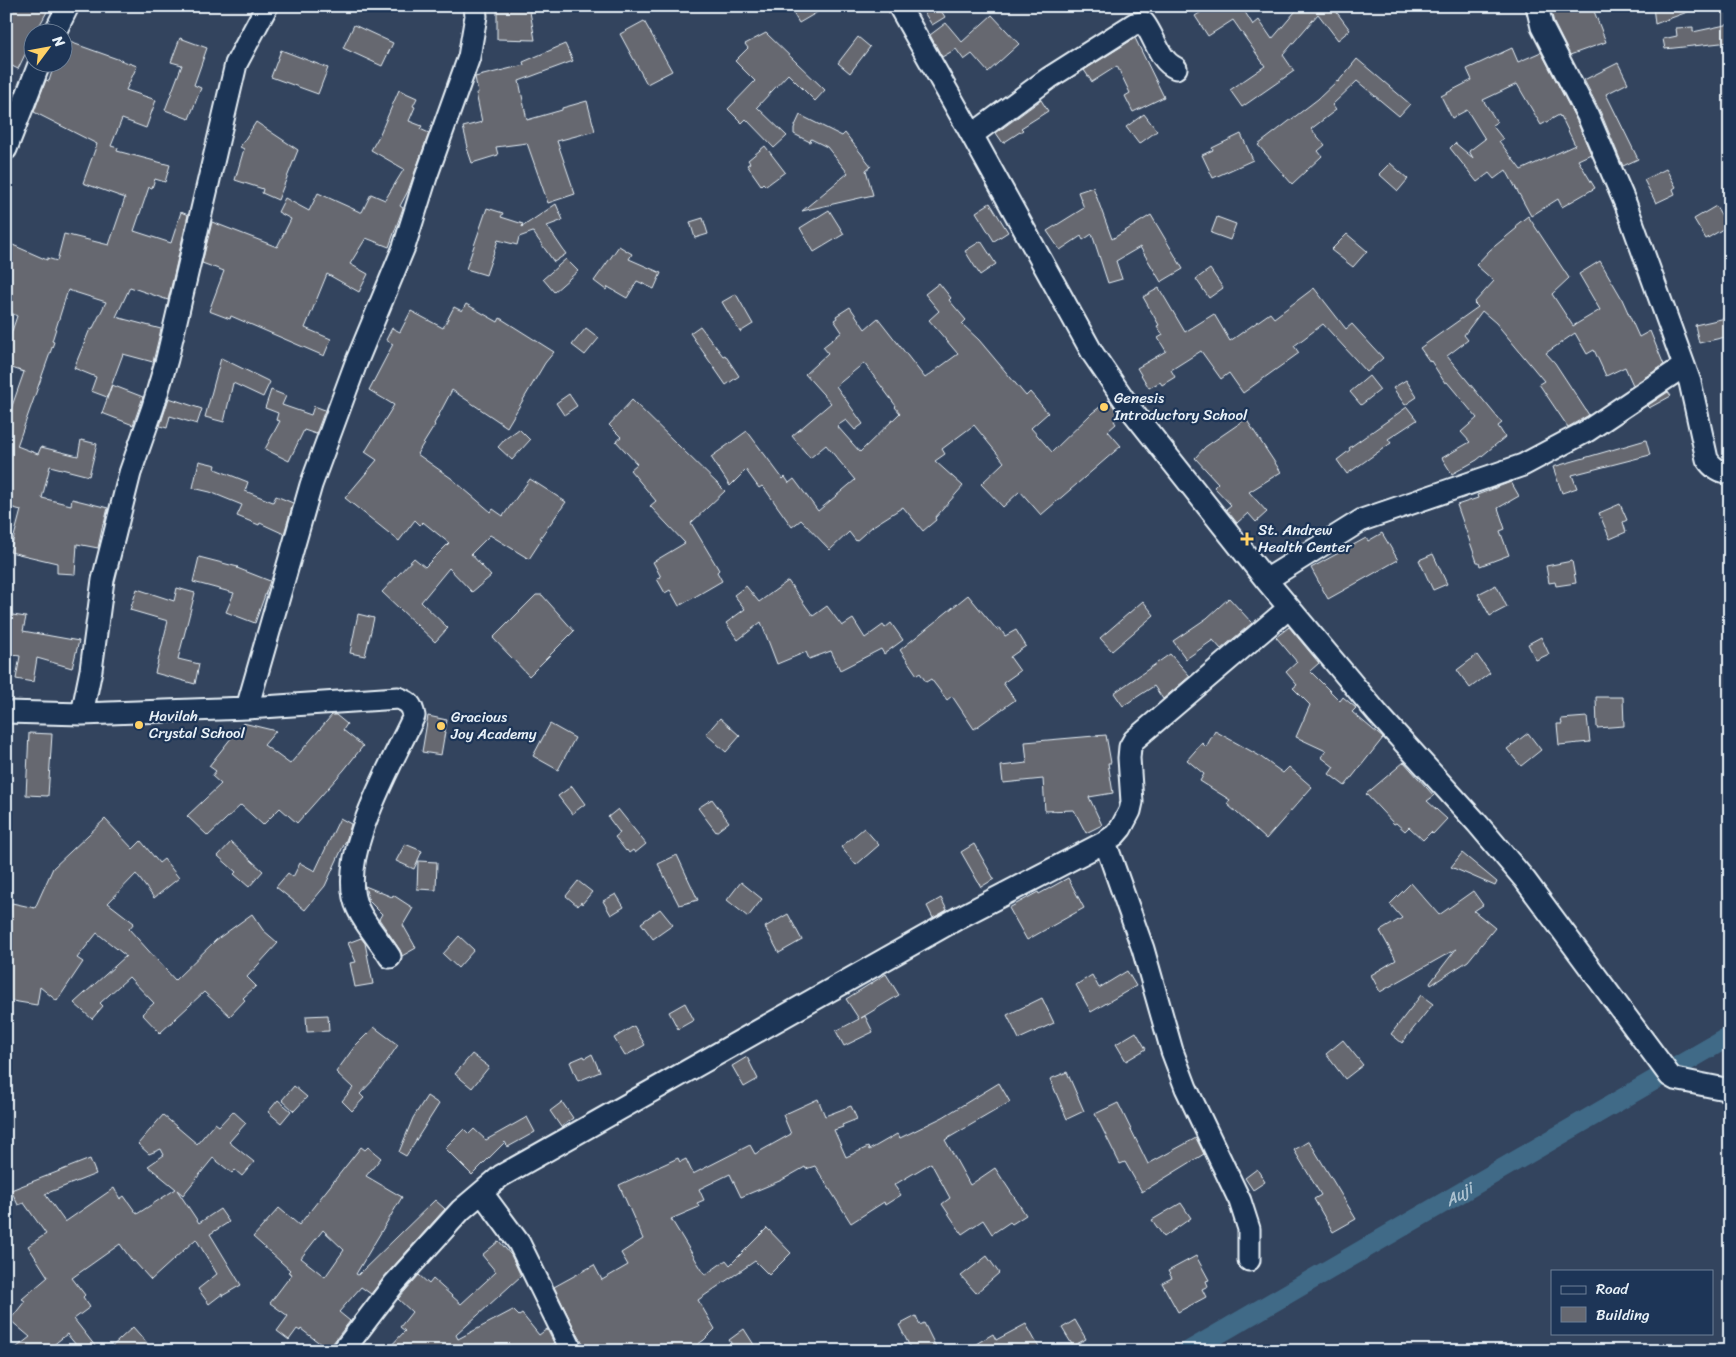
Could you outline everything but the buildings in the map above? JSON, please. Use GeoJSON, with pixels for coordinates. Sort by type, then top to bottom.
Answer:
{"type":"FeatureCollection","features":[{"type":"Feature","properties":{"kind":"street"},"geometry":{"type":"LineString","coordinates":[[60,22],[68,6]]}},
{"type":"Feature","properties":{"kind":"street"},"geometry":{"type":"LineString","coordinates":[[82,714],[91,670],[103,580],[130,473],[153,407],[167,358],[236,64],[267,6]]}},
{"type":"Feature","properties":{"kind":"street"},"geometry":{"type":"LineString","coordinates":[[247,708],[311,486],[356,363],[404,247],[426,177],[469,57],[476,16],[475,6]]}},
{"type":"Feature","properties":{"kind":"street"},"geometry":{"type":"LineString","coordinates":[[899,6],[1093,354],[1132,411],[1289,608],[1378,714],[1477,823],[1525,880],[1670,1076],[1675,1079],[1730,1090]]}},
{"type":"Feature","properties":{"kind":"street"},"geometry":{"type":"LineString","coordinates":[[1537,6],[1542,27],[1588,116],[1626,205],[1690,382],[1706,459],[1711,466],[1725,472],[1730,472]]}},
{"type":"Feature","properties":{"kind":"street"},"geometry":{"type":"LineString","coordinates":[[972,135],[1049,78],[1134,24],[1144,23],[1169,65],[1176,68]]}},
{"type":"Feature","properties":{"kind":"street"},"geometry":{"type":"LineString","coordinates":[[6,149],[36,72]]}},
{"type":"Feature","properties":{"kind":"street"},"geometry":{"type":"LineString","coordinates":[[1266,580],[1362,520],[1523,465],[1587,431],[1684,366]]}},
{"type":"Feature","properties":{"kind":"street"},"geometry":{"type":"LineString","coordinates":[[343,1351],[394,1284],[461,1210],[502,1176],[943,926],[1105,842],[1115,835],[1130,811],[1132,802],[1129,758],[1130,747],[1134,740],[1289,608]]}},
{"type":"Feature","properties":{"kind":"street"},"geometry":{"type":"LineString","coordinates":[[6,712],[82,714],[247,708],[398,698],[407,701],[412,706],[414,716],[366,818],[355,857],[352,886],[358,908],[390,957]]}},
{"type":"Feature","properties":{"kind":"street"},"geometry":{"type":"LineString","coordinates":[[1105,842],[1143,949],[1172,1051],[1186,1088],[1240,1201],[1249,1228],[1249,1260]]}},
{"type":"Feature","properties":{"kind":"street"},"geometry":{"type":"LineString","coordinates":[[482,1192],[519,1243],[572,1351]]}},
{"type":"Feature","properties":{"kind":"waterway","name":"Auji"},"geometry":{"type":"LineString","coordinates":[[1189,1351],[1730,1036]]}},
{"type":"Feature","properties":{"kind":"place","name":"Genesis Introductory School"},"geometry":{"type":"Point","coordinates":[1104,407]}},
{"type":"Feature","properties":{"kind":"place","name":"St. Andrew Health Center"},"geometry":{"type":"Point","coordinates":[1247,539]}},
{"type":"Feature","properties":{"kind":"place","name":"Havilah Crystal School"},"geometry":{"type":"Point","coordinates":[139,725]}},
{"type":"Feature","properties":{"kind":"place","name":"Gracious Joy Academy"},"geometry":{"type":"Point","coordinates":[441,726]}}]}
